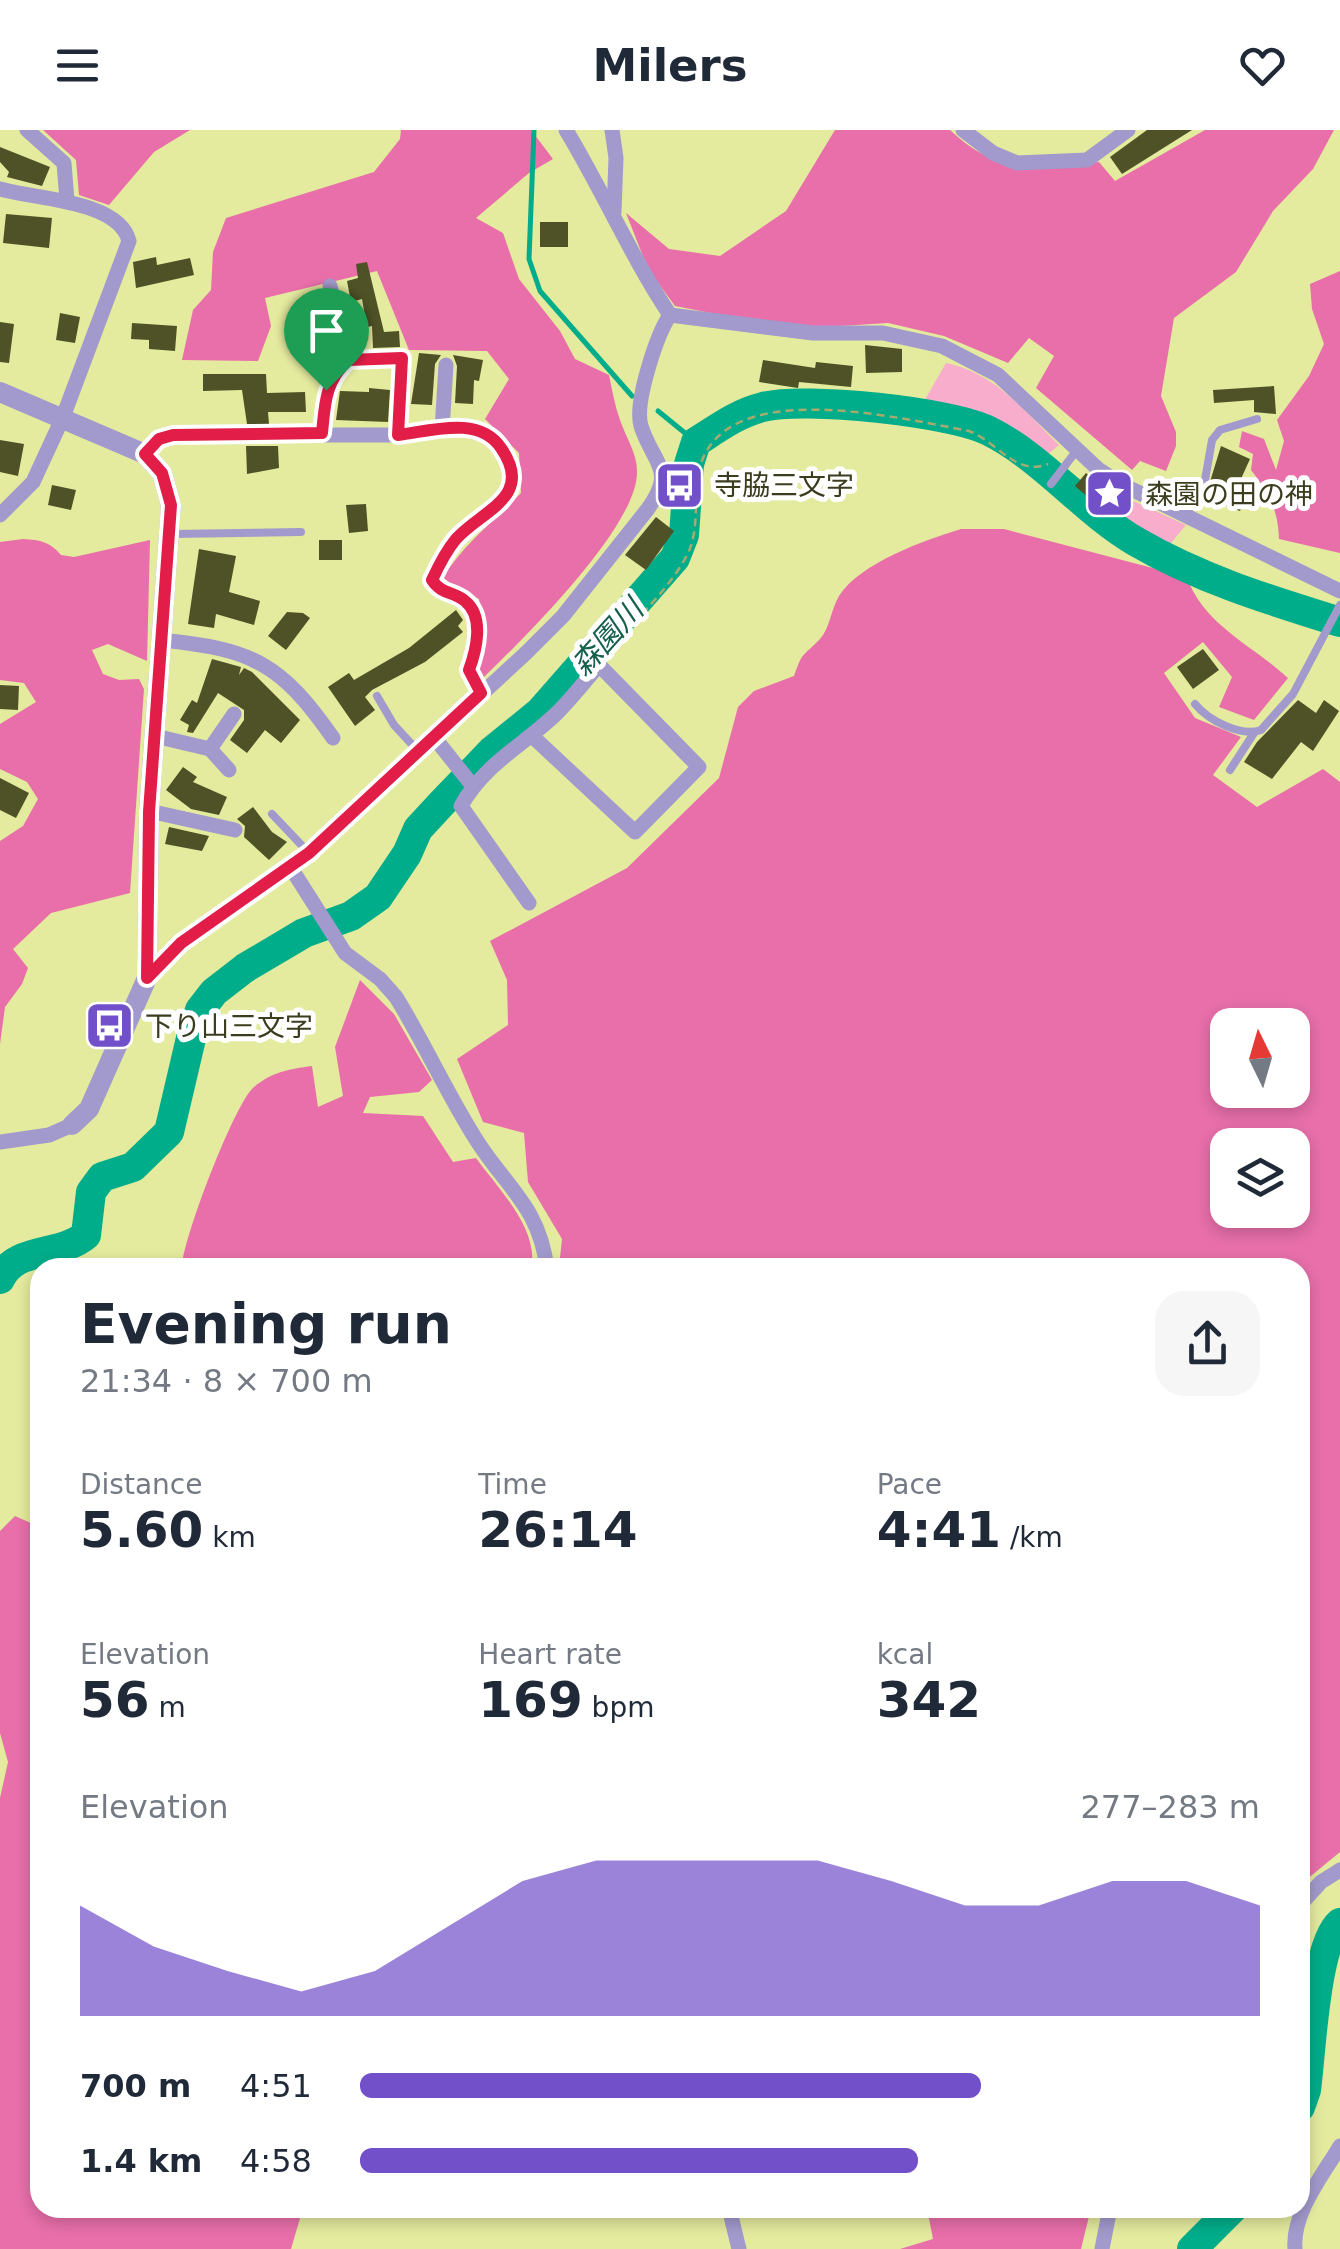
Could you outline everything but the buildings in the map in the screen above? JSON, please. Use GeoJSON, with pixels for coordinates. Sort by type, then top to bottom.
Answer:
{"type":"FeatureCollection","features":[{"type":"Feature","properties":{"kind":"street"},"geometry":{"type":"LineString","coordinates":[[27,130],[64,163],[68,201]]}},
{"type":"Feature","properties":{"kind":"street"},"geometry":{"type":"LineString","coordinates":[[566,130],[614,212],[639,268],[670,314],[813,333],[896,334],[942,346],[998,375],[1076,450],[1121,484],[1340,591]]}},
{"type":"Feature","properties":{"kind":"street"},"geometry":{"type":"LineString","coordinates":[[612,130],[616,158],[614,212]]}},
{"type":"Feature","properties":{"kind":"street"},"geometry":{"type":"LineString","coordinates":[[963,130],[993,153],[1017,163],[1087,160],[1128,130]]}},
{"type":"Feature","properties":{"kind":"street"},"geometry":{"type":"LineString","coordinates":[[0,190],[68,201],[120,225],[128,242],[63,417],[33,482],[0,515]]}},
{"type":"Feature","properties":{"kind":"street"},"geometry":{"type":"LineString","coordinates":[[330,286],[348,360]]}},
{"type":"Feature","properties":{"kind":"street"},"geometry":{"type":"LineString","coordinates":[[0,1142],[49,1136],[72,1124],[95,1098],[147,978],[181,943],[309,853],[563,616],[660,492],[663,472],[640,424],[659,330],[670,314]]}},
{"type":"Feature","properties":{"kind":"street"},"geometry":{"type":"LineString","coordinates":[[322,433],[326,390],[334,374],[348,360],[402,358],[398,435]]}},
{"type":"Feature","properties":{"kind":"street"},"geometry":{"type":"LineString","coordinates":[[145,454],[159,439],[173,435],[398,435],[442,430],[446,365]]}},
{"type":"Feature","properties":{"kind":"street"},"geometry":{"type":"LineString","coordinates":[[0,392],[145,454],[168,486],[169,535],[149,812],[147,978]]}},
{"type":"Feature","properties":{"kind":"street"},"geometry":{"type":"LineString","coordinates":[[161,640],[212,645],[255,659],[304,698],[333,738]]}},
{"type":"Feature","properties":{"kind":"street"},"geometry":{"type":"LineString","coordinates":[[530,734],[635,832],[699,767],[598,665],[556,714],[530,734],[472,785],[461,806],[530,903]]}},
{"type":"Feature","properties":{"kind":"street"},"geometry":{"type":"LineString","coordinates":[[210,749],[234,714]]}},
{"type":"Feature","properties":{"kind":"street"},"geometry":{"type":"LineString","coordinates":[[154,736],[210,749],[229,770]]}},
{"type":"Feature","properties":{"kind":"street"},"geometry":{"type":"LineString","coordinates":[[434,736],[472,785]]}},
{"type":"Feature","properties":{"kind":"street"},"geometry":{"type":"LineString","coordinates":[[149,812],[235,830]]}},
{"type":"Feature","properties":{"kind":"street"},"geometry":{"type":"LineString","coordinates":[[291,868],[345,953],[380,979],[396,998],[476,1140],[533,1214],[542,1234],[546,1258]]}},
{"type":"Feature","properties":{"kind":"street"},"geometry":{"type":"LineString","coordinates":[[1310,1894],[1340,1870]]}},
{"type":"Feature","properties":{"kind":"street"},"geometry":{"type":"LineString","coordinates":[[1310,2196],[1340,2146]]}},
{"type":"Feature","properties":{"kind":"street"},"geometry":{"type":"LineString","coordinates":[[731,2218],[738,2249]]}},
{"type":"Feature","properties":{"kind":"street"},"geometry":{"type":"LineString","coordinates":[[1102,2249],[1108,2218]]}},
{"type":"Feature","properties":{"kind":"street"},"geometry":{"type":"LineString","coordinates":[[1296,2249],[1294,2238],[1301,2218]]}},
{"type":"Feature","properties":{"kind":"lane"},"geometry":{"type":"LineString","coordinates":[[1186,514],[1204,480],[1212,440],[1220,430],[1257,419]]}},
{"type":"Feature","properties":{"kind":"lane"},"geometry":{"type":"LineString","coordinates":[[1051,484],[1076,450]]}},
{"type":"Feature","properties":{"kind":"lane"},"geometry":{"type":"LineString","coordinates":[[169,535],[220,530],[302,532]]}},
{"type":"Feature","properties":{"kind":"lane"},"geometry":{"type":"LineString","coordinates":[[465,601],[474,613],[478,642],[469,670],[481,693]]}},
{"type":"Feature","properties":{"kind":"lane"},"geometry":{"type":"LineString","coordinates":[[1230,770],[1254,733],[1293,694],[1340,605]]}},
{"type":"Feature","properties":{"kind":"lane"},"geometry":{"type":"LineString","coordinates":[[377,696],[394,726],[418,751]]}},
{"type":"Feature","properties":{"kind":"lane"},"geometry":{"type":"LineString","coordinates":[[1195,704],[1212,718],[1254,733]]}},
{"type":"Feature","properties":{"kind":"lane"},"geometry":{"type":"LineString","coordinates":[[272,814],[309,853]]}},
{"type":"Feature","properties":{"kind":"path"},"geometry":{"type":"LineString","coordinates":[[598,665],[686,558],[705,453],[738,424],[769,411],[804,408],[955,429],[978,435],[1019,465],[1035,469],[1048,464]]}},
{"type":"Feature","properties":{"kind":"path"},"geometry":{"type":"LineString","coordinates":[[442,430],[478,428],[497,442],[513,471],[508,494],[456,539],[432,580],[440,592],[465,601]]}},
{"type":"Feature","properties":{"kind":"shaded area"},"geometry":{"type":"Polygon","coordinates":[[[43,130],[190,130],[154,152],[109,205],[79,195],[76,160],[43,130]]]}},
{"type":"Feature","properties":{"kind":"shaded area"},"geometry":{"type":"Polygon","coordinates":[[[401,130],[531,130],[553,159],[529,173],[476,218],[503,233],[519,279],[560,331],[575,359],[609,375],[618,415],[637,464],[633,494],[599,551],[549,611],[482,679],[476,665],[486,640],[479,599],[443,577],[470,543],[521,493],[519,453],[485,419],[509,379],[487,351],[409,350],[377,271],[265,298],[271,326],[258,361],[182,360],[193,310],[211,290],[213,252],[226,218],[374,172],[400,139],[401,130]]]}},
{"type":"Feature","properties":{"kind":"shaded area"},"geometry":{"type":"Polygon","coordinates":[[[835,130],[950,130],[969,146],[1003,163],[1037,167],[1099,162],[1115,181],[1205,130],[1334,130],[1313,169],[1273,211],[1236,272],[1174,318],[1161,396],[1176,432],[1176,446],[1166,471],[1140,461],[1132,470],[1036,388],[1054,356],[1029,338],[1008,363],[944,336],[888,323],[792,329],[675,306],[648,269],[626,213],[669,249],[720,256],[786,211],[835,130]]]}},
{"type":"Feature","properties":{"kind":"shaded area"},"geometry":{"type":"Polygon","coordinates":[[[1340,271],[1340,553],[1279,539],[1271,502],[1251,470],[1253,454],[1239,447],[1242,431],[1264,439],[1276,470],[1284,441],[1277,420],[1309,376],[1324,344],[1312,309],[1310,284],[1340,271]]]}},
{"type":"Feature","properties":{"kind":"shaded area"},"geometry":{"type":"Polygon","coordinates":[[[946,363],[994,384],[1059,445],[1041,460],[980,417],[923,403],[946,363]]]}},
{"type":"Feature","properties":{"kind":"shaded area"},"geometry":{"type":"Polygon","coordinates":[[[1118,494],[1186,525],[1167,548],[1105,511],[1118,494]]]}},
{"type":"Feature","properties":{"kind":"shaded area"},"geometry":{"type":"Polygon","coordinates":[[[961,529],[1004,529],[1187,577],[1217,622],[1288,678],[1254,720],[1219,707],[1232,677],[1203,642],[1164,673],[1195,718],[1241,737],[1213,775],[1257,807],[1323,769],[1340,782],[1340,1852],[1310,1877],[1310,1258],[560,1258],[562,1239],[528,1182],[524,1133],[483,1122],[457,1059],[508,1025],[507,980],[490,941],[627,868],[719,778],[738,707],[754,691],[794,676],[802,658],[823,635],[839,596],[862,573],[894,554],[961,529]]]}},
{"type":"Feature","properties":{"kind":"shaded area"},"geometry":{"type":"Polygon","coordinates":[[[150,540],[147,661],[108,644],[92,650],[103,674],[119,680],[139,679],[144,689],[130,893],[51,913],[13,949],[28,968],[5,1007],[0,1044],[0,841],[23,826],[38,799],[27,782],[0,769],[0,724],[36,702],[24,683],[0,680],[0,542],[45,542],[61,555],[74,557],[150,540]]]}},
{"type":"Feature","properties":{"kind":"shaded area"},"geometry":{"type":"Polygon","coordinates":[[[360,980],[394,1014],[432,1080],[419,1092],[370,1097],[363,1113],[423,1116],[453,1162],[476,1158],[523,1223],[532,1258],[183,1258],[211,1173],[245,1098],[267,1078],[312,1066],[318,1107],[343,1096],[335,1047],[360,980]]]}},
{"type":"Feature","properties":{"kind":"shaded area"},"geometry":{"type":"Polygon","coordinates":[[[15,1516],[30,1523],[30,2218],[300,2218],[291,2249],[0,2249],[0,1798],[8,1762],[0,1733],[0,1531],[15,1516]]]}},
{"type":"Feature","properties":{"kind":"shaded area"},"geometry":{"type":"Polygon","coordinates":[[[929,2218],[1089,2218],[1081,2249],[900,2249],[933,2239],[929,2218]]]}},
{"type":"Feature","properties":{"kind":"waterway"},"geometry":{"type":"LineString","coordinates":[[534,130],[529,259],[540,291],[632,396]]}},
{"type":"Feature","properties":{"kind":"waterway","name":"森園川"},"geometry":{"type":"LineString","coordinates":[[0,1279],[16,1261],[64,1247],[86,1235],[91,1192],[102,1177],[133,1167],[169,1132],[192,1034],[200,1010],[214,992],[245,968],[304,933],[351,916],[378,897],[407,854],[418,829],[492,751],[540,712],[675,558],[684,535],[689,464],[696,442],[737,417],[763,407],[810,403],[912,412],[971,424],[1009,442],[1135,541],[1184,567],[1340,622]]}},
{"type":"Feature","properties":{"kind":"waterway"},"geometry":{"type":"LineString","coordinates":[[658,411],[696,442]]}},
{"type":"Feature","properties":{"kind":"waterway"},"geometry":{"type":"LineString","coordinates":[[1310,2048],[1325,1953],[1340,1923]]}},
{"type":"Feature","properties":{"kind":"waterway"},"geometry":{"type":"LineString","coordinates":[[1192,2249],[1223,2218]]}},
{"type":"Feature","properties":{"kind":"place","name":"寺脇三文字"},"geometry":{"type":"Point","coordinates":[679,485]}},
{"type":"Feature","properties":{"kind":"place","name":"森園の田の神"},"geometry":{"type":"Point","coordinates":[1110,494]}},
{"type":"Feature","properties":{"kind":"place","name":"下り山三文字"},"geometry":{"type":"Point","coordinates":[110,1026]}},
{"type":"Feature","properties":{"kind":"route"},"geometry":{"type":"LineString","coordinates":[[402,358],[398,435],[478,428],[497,442],[507,456],[513,471],[508,494],[456,539],[432,580],[440,592],[465,601],[474,613],[478,642],[469,670],[481,693],[309,853],[181,943],[147,978],[149,812],[171,505],[162,473],[145,454],[159,439],[173,435],[322,433],[326,390],[334,374],[348,360],[402,358]]}}]}
